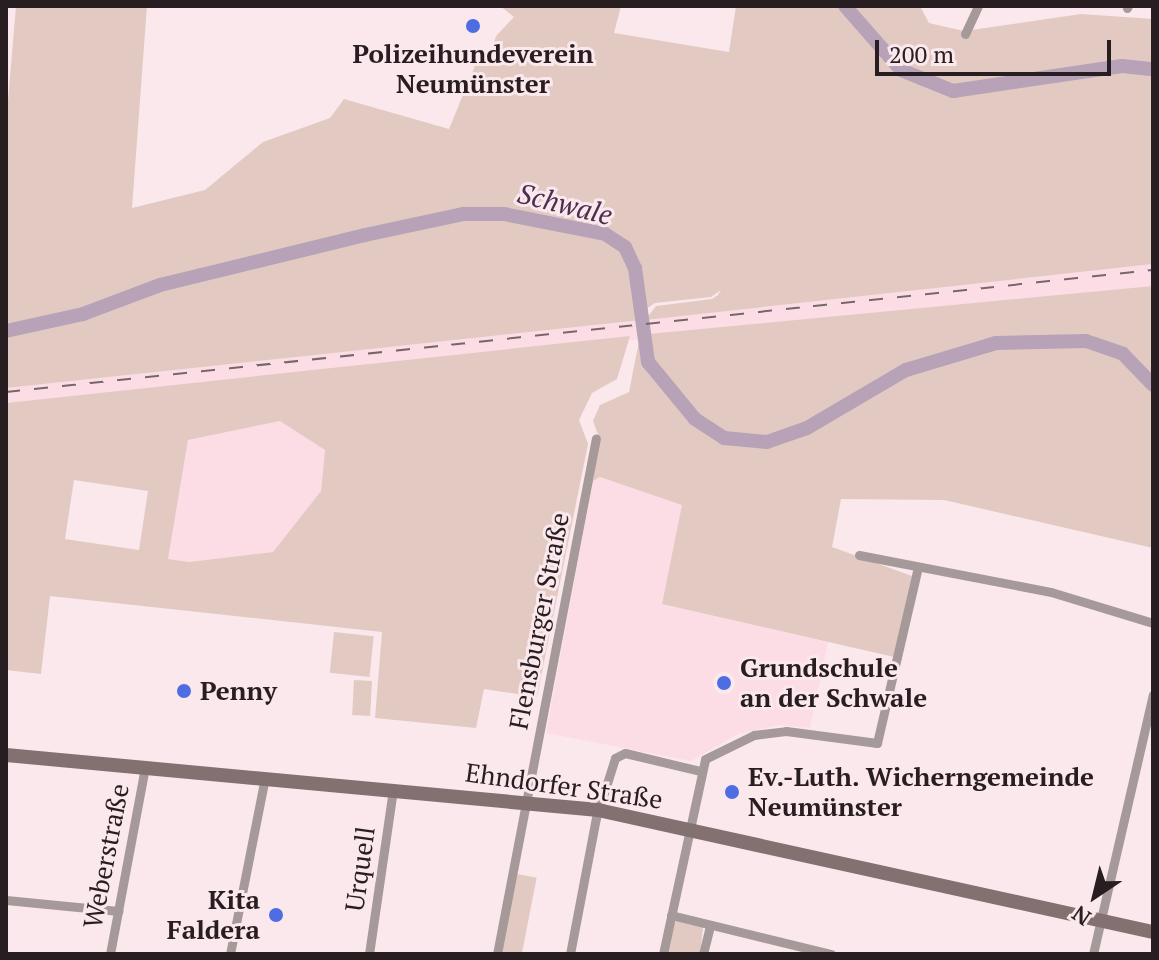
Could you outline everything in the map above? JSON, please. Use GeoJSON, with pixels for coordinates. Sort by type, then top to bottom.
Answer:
{"type":"FeatureCollection","features":[{"type":"Feature","properties":{"kind":"street"},"geometry":{"type":"LineString","coordinates":[[965,34],[978,6]]}},
{"type":"Feature","properties":{"kind":"street","name":"Flensburger Straße"},"geometry":{"type":"LineString","coordinates":[[497,954],[596,438]]}},
{"type":"Feature","properties":{"kind":"street"},"geometry":{"type":"LineString","coordinates":[[859,555],[1051,592],[1153,623]]}},
{"type":"Feature","properties":{"kind":"street"},"geometry":{"type":"LineString","coordinates":[[663,954],[691,829],[700,771],[716,751],[754,735],[813,732],[877,743],[918,567]]}},
{"type":"Feature","properties":{"kind":"street"},"geometry":{"type":"LineString","coordinates":[[1093,954],[1153,695]]}},
{"type":"Feature","properties":{"kind":"street"},"geometry":{"type":"LineString","coordinates":[[570,954],[598,810],[615,758],[625,753],[700,771]]}},
{"type":"Feature","properties":{"kind":"street","name":"Ehndorfer Straße"},"geometry":{"type":"LineString","coordinates":[[6,755],[598,810],[1153,932]]}},
{"type":"Feature","properties":{"kind":"street","name":"Weberstraße"},"geometry":{"type":"LineString","coordinates":[[110,954],[145,767]]}},
{"type":"Feature","properties":{"kind":"street"},"geometry":{"type":"LineString","coordinates":[[230,954],[265,778]]}},
{"type":"Feature","properties":{"kind":"street","name":"Urquell"},"geometry":{"type":"LineString","coordinates":[[369,954],[393,790]]}},
{"type":"Feature","properties":{"kind":"street"},"geometry":{"type":"LineString","coordinates":[[6,900],[118,911]]}},
{"type":"Feature","properties":{"kind":"street"},"geometry":{"type":"LineString","coordinates":[[671,915],[831,954]]}},
{"type":"Feature","properties":{"kind":"street"},"geometry":{"type":"LineString","coordinates":[[703,954],[710,925]]}},
{"type":"Feature","properties":{"kind":"shaded area"},"geometry":{"type":"Polygon","coordinates":[[[16,6],[147,6],[132,208],[205,190],[263,142],[330,118],[344,99],[449,129],[479,56],[489,60],[496,36],[514,17],[500,6],[621,6],[614,33],[729,52],[736,6],[920,6],[929,23],[964,31],[1081,14],[1153,19],[1153,264],[645,320],[656,306],[712,299],[721,290],[711,297],[655,303],[640,313],[641,320],[6,388],[6,124],[16,6]]]}},
{"type":"Feature","properties":{"kind":"shaded area"},"geometry":{"type":"Polygon","coordinates":[[[1153,264],[1153,286],[6,403],[6,388],[1153,264]]]}},
{"type":"Feature","properties":{"kind":"shaded area"},"geometry":{"type":"Polygon","coordinates":[[[1153,286],[1153,376],[1127,350],[1123,354],[1153,385],[1153,548],[944,500],[841,499],[832,547],[912,576],[894,657],[662,604],[682,505],[600,477],[593,481],[600,440],[593,421],[600,405],[629,392],[639,341],[648,373],[693,422],[720,438],[653,360],[649,334],[1153,286]]]}},
{"type":"Feature","properties":{"kind":"shaded area"},"geometry":{"type":"Polygon","coordinates":[[[630,336],[617,379],[592,393],[579,420],[588,444],[537,697],[484,689],[476,728],[375,718],[382,632],[50,596],[41,674],[6,670],[6,403],[630,336]],[[280,421],[188,440],[168,559],[189,562],[273,552],[321,491],[325,450],[280,421]],[[74,480],[65,539],[139,550],[148,491],[74,480]]]}},
{"type":"Feature","properties":{"kind":"shaded area"},"geometry":{"type":"Polygon","coordinates":[[[280,421],[325,449],[321,491],[273,552],[189,562],[168,559],[188,440],[280,421]]]}},
{"type":"Feature","properties":{"kind":"shaded area"},"geometry":{"type":"Polygon","coordinates":[[[600,477],[683,504],[662,604],[828,642],[810,728],[779,725],[738,734],[691,761],[546,733],[593,481],[600,477]]]}},
{"type":"Feature","properties":{"kind":"shaded area"},"geometry":{"type":"Polygon","coordinates":[[[334,632],[374,636],[369,677],[330,673],[334,632]]]}},
{"type":"Feature","properties":{"kind":"shaded area"},"geometry":{"type":"Polygon","coordinates":[[[354,680],[372,681],[370,716],[352,715],[354,680]]]}},
{"type":"Feature","properties":{"kind":"shaded area"},"geometry":{"type":"Polygon","coordinates":[[[517,874],[537,878],[522,954],[502,954],[517,874]]]}},
{"type":"Feature","properties":{"kind":"shaded area"},"geometry":{"type":"Polygon","coordinates":[[[676,920],[703,927],[700,954],[666,954],[676,920]]]}},
{"type":"Feature","properties":{"kind":"waterway"},"geometry":{"type":"LineString","coordinates":[[845,6],[901,70],[953,91],[1122,66],[1153,69]]}},
{"type":"Feature","properties":{"kind":"waterway","name":"Schwale"},"geometry":{"type":"LineString","coordinates":[[6,331],[83,314],[160,285],[365,235],[463,214],[504,214],[605,234],[625,247],[635,268],[648,362],[695,419],[724,438],[767,442],[807,428],[906,370],[996,343],[1086,341],[1123,354],[1153,385]]}},
{"type":"Feature","properties":{"kind":"railway"},"geometry":{"type":"LineString","coordinates":[[6,392],[1153,270]]}},
{"type":"Feature","properties":{"kind":"place","name":"Polizeihundeverein Neumünster"},"geometry":{"type":"Point","coordinates":[473,26]}},
{"type":"Feature","properties":{"kind":"place","name":"Grundschule an der Schwale"},"geometry":{"type":"Point","coordinates":[724,683]}},
{"type":"Feature","properties":{"kind":"place","name":"Penny"},"geometry":{"type":"Point","coordinates":[184,691]}},
{"type":"Feature","properties":{"kind":"place","name":"Ev.-Luth. Wicherngemeinde Neumünster"},"geometry":{"type":"Point","coordinates":[732,792]}},
{"type":"Feature","properties":{"kind":"place","name":"Kita Faldera"},"geometry":{"type":"Point","coordinates":[276,915]}}]}
